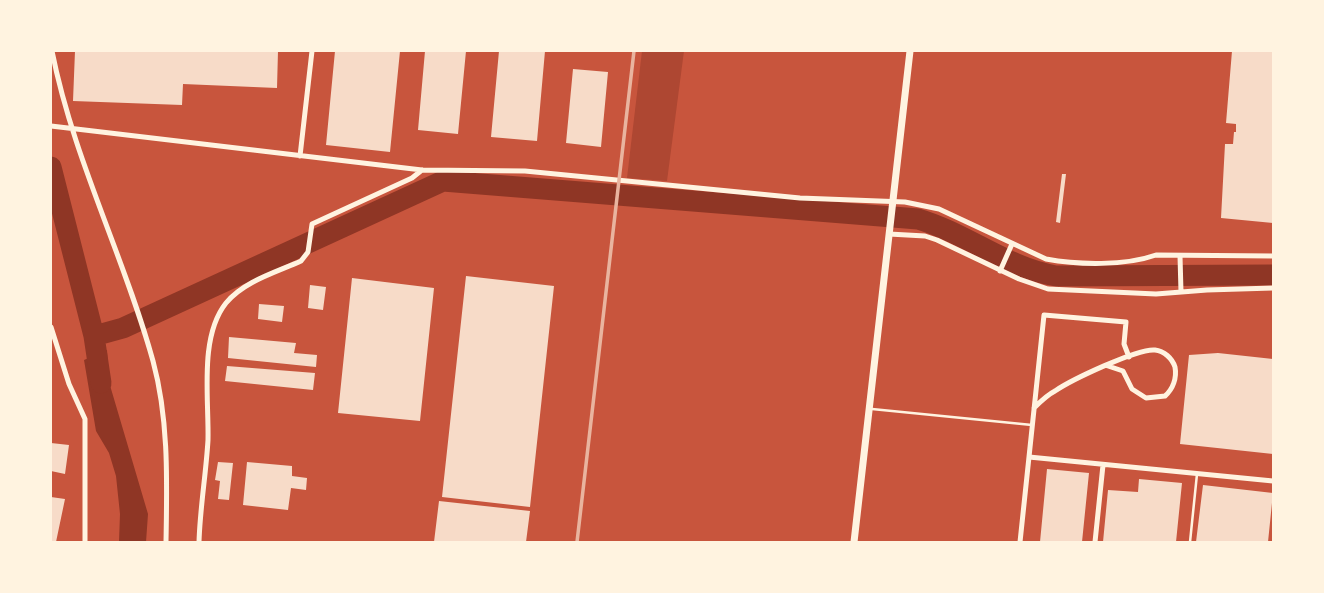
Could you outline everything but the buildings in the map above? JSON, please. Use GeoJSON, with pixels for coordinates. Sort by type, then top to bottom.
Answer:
{"type":"FeatureCollection","features":[{"type":"Feature","properties":{"kind":"street"},"geometry":{"type":"LineString","coordinates":[[52,51],[69,129],[154,364],[165,429],[166,542]]}},
{"type":"Feature","properties":{"kind":"street"},"geometry":{"type":"LineString","coordinates":[[300,156],[312,51]]}},
{"type":"Feature","properties":{"kind":"street"},"geometry":{"type":"LineString","coordinates":[[855,542],[910,51]]}},
{"type":"Feature","properties":{"kind":"street"},"geometry":{"type":"LineString","coordinates":[[51,126],[422,170],[525,171],[800,198],[924,205],[939,209],[1011,247],[1062,262],[1142,260],[1156,255],[1180,259],[1273,256]]}},
{"type":"Feature","properties":{"kind":"street"},"geometry":{"type":"LineString","coordinates":[[199,542],[208,439],[210,348],[219,313],[236,292],[302,261],[307,252],[312,224],[412,178],[422,170]]}},
{"type":"Feature","properties":{"kind":"street"},"geometry":{"type":"LineString","coordinates":[[889,231],[937,240],[1048,289],[1156,294],[1181,289],[1273,288]]}},
{"type":"Feature","properties":{"kind":"street"},"geometry":{"type":"LineString","coordinates":[[1001,269],[1011,247]]}},
{"type":"Feature","properties":{"kind":"street"},"geometry":{"type":"LineString","coordinates":[[1180,259],[1181,289]]}},
{"type":"Feature","properties":{"kind":"street"},"geometry":{"type":"LineString","coordinates":[[1020,542],[1044,315],[1126,322],[1124,344],[1129,357]]}},
{"type":"Feature","properties":{"kind":"street"},"geometry":{"type":"LineString","coordinates":[[51,327],[53,343],[85,419],[85,542]]}},
{"type":"Feature","properties":{"kind":"street"},"geometry":{"type":"LineString","coordinates":[[1034,408],[1055,390],[1108,366],[1129,357],[1154,350],[1168,356],[1174,365],[1172,388],[1167,395],[1154,399],[1141,396],[1130,387],[1123,372],[1108,366]]}},
{"type":"Feature","properties":{"kind":"street"},"geometry":{"type":"LineString","coordinates":[[1029,457],[1273,481]]}},
{"type":"Feature","properties":{"kind":"street"},"geometry":{"type":"LineString","coordinates":[[1095,542],[1103,465]]}},
{"type":"Feature","properties":{"kind":"lane"},"geometry":{"type":"LineString","coordinates":[[870,409],[1032,425]]}},
{"type":"Feature","properties":{"kind":"lane"},"geometry":{"type":"LineString","coordinates":[[1190,542],[1197,474]]}},
{"type":"Feature","properties":{"kind":"shaded area"},"geometry":{"type":"Polygon","coordinates":[[[642,51],[684,51],[667,181],[627,178],[642,51]]]}},
{"type":"Feature","properties":{"kind":"shaded area"},"geometry":{"type":"Polygon","coordinates":[[[107,350],[109,382],[148,514],[146,542],[119,542],[120,514],[116,476],[109,453],[96,431],[84,360],[107,350]]]}},
{"type":"Feature","properties":{"kind":"waterway"},"geometry":{"type":"LineString","coordinates":[[51,167],[94,336],[101,383]]}},
{"type":"Feature","properties":{"kind":"waterway"},"geometry":{"type":"LineString","coordinates":[[94,336],[123,328],[443,181],[918,219],[1021,266],[1056,276],[1273,275]]}},
{"type":"Feature","properties":{"kind":"railway"},"geometry":{"type":"LineString","coordinates":[[577,542],[634,51]]}}]}
